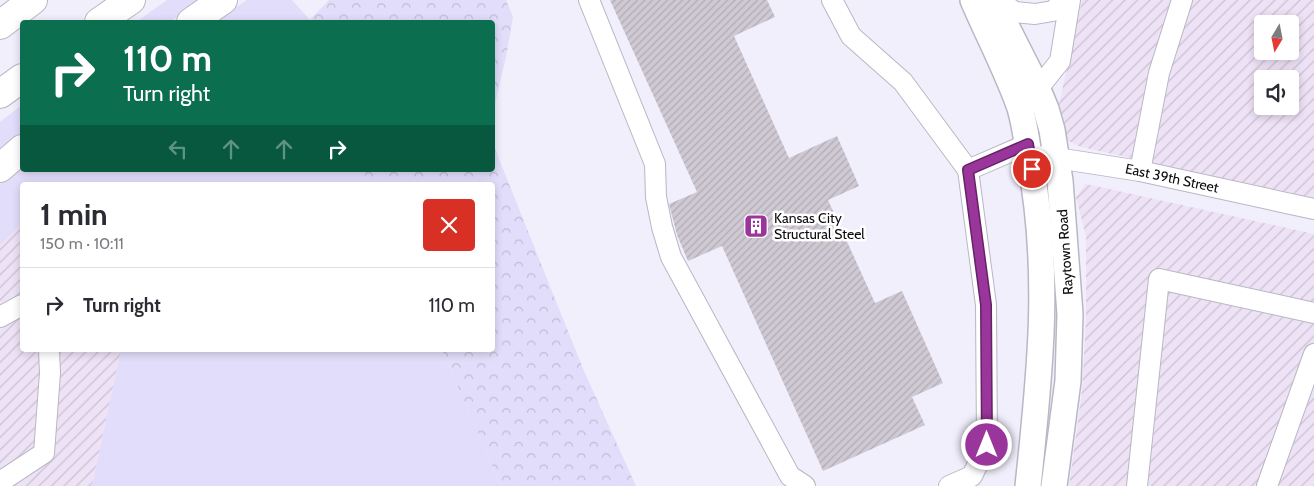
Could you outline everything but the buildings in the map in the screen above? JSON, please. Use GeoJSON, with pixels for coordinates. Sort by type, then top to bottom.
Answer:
{"type":"FeatureCollection","features":[{"type":"Feature","properties":{"kind":"highway"},"geometry":{"type":"LineString","coordinates":[[0,24],[33,0]]}},
{"type":"Feature","properties":{"kind":"highway"},"geometry":{"type":"LineString","coordinates":[[103,20],[131,0]]}},
{"type":"Feature","properties":{"kind":"highway"},"geometry":{"type":"LineString","coordinates":[[194,20],[223,0]]}},
{"type":"Feature","properties":{"kind":"highway"},"geometry":{"type":"LineString","coordinates":[[0,94],[20,79]]}},
{"type":"Feature","properties":{"kind":"highway"},"geometry":{"type":"LineString","coordinates":[[0,168],[20,151]]}},
{"type":"Feature","properties":{"kind":"main road","name":"Raytown Road"},"geometry":{"type":"LineString","coordinates":[[973,0],[1025,89],[1046,109],[1057,158],[1070,314],[1068,381],[1054,486]]}},
{"type":"Feature","properties":{"kind":"main road","name":"Raytown Road"},"geometry":{"type":"LineString","coordinates":[[993,0],[1025,89],[1020,109],[1035,185],[1040,235],[1043,327],[1028,486]]}},
{"type":"Feature","properties":{"kind":"street"},"geometry":{"type":"LineString","coordinates":[[589,0],[655,164],[656,197],[662,227],[672,257],[790,476],[805,486]]}},
{"type":"Feature","properties":{"kind":"street"},"geometry":{"type":"LineString","coordinates":[[832,0],[850,36],[903,82],[968,170],[986,305],[987,445],[972,476],[949,486]]}},
{"type":"Feature","properties":{"kind":"street"},"geometry":{"type":"LineString","coordinates":[[997,0],[1015,12],[1035,14],[1053,10],[1065,0]]}},
{"type":"Feature","properties":{"kind":"street"},"geometry":{"type":"LineString","coordinates":[[1025,89],[1044,81],[1060,61],[1070,0]]}},
{"type":"Feature","properties":{"kind":"street"},"geometry":{"type":"LineString","coordinates":[[1140,171],[1160,73],[1182,0]]}},
{"type":"Feature","properties":{"kind":"street"},"geometry":{"type":"LineString","coordinates":[[968,170],[1028,149]]}},
{"type":"Feature","properties":{"kind":"street","name":"East 39th Street"},"geometry":{"type":"LineString","coordinates":[[1028,149],[1057,158],[1140,171],[1314,209]]}},
{"type":"Feature","properties":{"kind":"street"},"geometry":{"type":"LineString","coordinates":[[1136,486],[1159,279],[1314,313]]}},
{"type":"Feature","properties":{"kind":"street"},"geometry":{"type":"LineString","coordinates":[[0,317],[20,306]]}},
{"type":"Feature","properties":{"kind":"street"},"geometry":{"type":"LineString","coordinates":[[0,482],[44,453],[50,373],[49,352]]}},
{"type":"Feature","properties":{"kind":"street"},"geometry":{"type":"LineString","coordinates":[[1267,486],[1314,354]]}},
{"type":"Feature","properties":{"kind":"shaded area"},"geometry":{"type":"Polygon","coordinates":[[[1082,0],[1314,0],[1314,198],[1081,147],[1064,139],[1056,118],[1082,0]]]}},
{"type":"Feature","properties":{"kind":"shaded area"},"geometry":{"type":"Polygon","coordinates":[[[1086,184],[1314,234],[1314,486],[1069,486],[1082,391],[1086,319],[1086,237],[1076,197],[1086,184]]]}},
{"type":"Feature","properties":{"kind":"shaded area"},"geometry":{"type":"Polygon","coordinates":[[[20,226],[20,352],[121,352],[92,486],[0,486],[0,245],[20,226]]]}},
{"type":"Feature","properties":{"kind":"green space"},"geometry":{"type":"Polygon","coordinates":[[[167,0],[201,0],[173,20],[139,20],[167,0]]]}},
{"type":"Feature","properties":{"kind":"green space"},"geometry":{"type":"Polygon","coordinates":[[[247,0],[292,0],[310,20],[217,20],[247,0]]]}},
{"type":"Feature","properties":{"kind":"green space"},"geometry":{"type":"Polygon","coordinates":[[[329,0],[506,0],[513,17],[495,104],[495,20],[310,20],[329,0]]]}},
{"type":"Feature","properties":{"kind":"green space"},"geometry":{"type":"Polygon","coordinates":[[[20,107],[20,137],[0,153],[0,122],[20,107]]]}},
{"type":"Feature","properties":{"kind":"green space"},"geometry":{"type":"Polygon","coordinates":[[[495,149],[584,371],[636,486],[501,486],[443,352],[495,352],[495,182],[368,182],[364,172],[495,172],[495,149]]]}},
{"type":"Feature","properties":{"kind":"green space"},"geometry":{"type":"Polygon","coordinates":[[[20,165],[20,172],[364,172],[368,182],[20,182],[20,226],[0,245],[0,182],[20,165]]]}},
{"type":"Feature","properties":{"kind":"green space"},"geometry":{"type":"Polygon","coordinates":[[[121,352],[443,352],[501,486],[92,486],[121,352]]]}},
{"type":"Feature","properties":{"kind":"place","name":"Kansas City Structural Steel"},"geometry":{"type":"Point","coordinates":[756,226]}},
{"type":"Feature","properties":{"kind":"route"},"geometry":{"type":"LineString","coordinates":[[987,445],[986,305],[968,170],[1028,144],[1032,169]]}}]}
